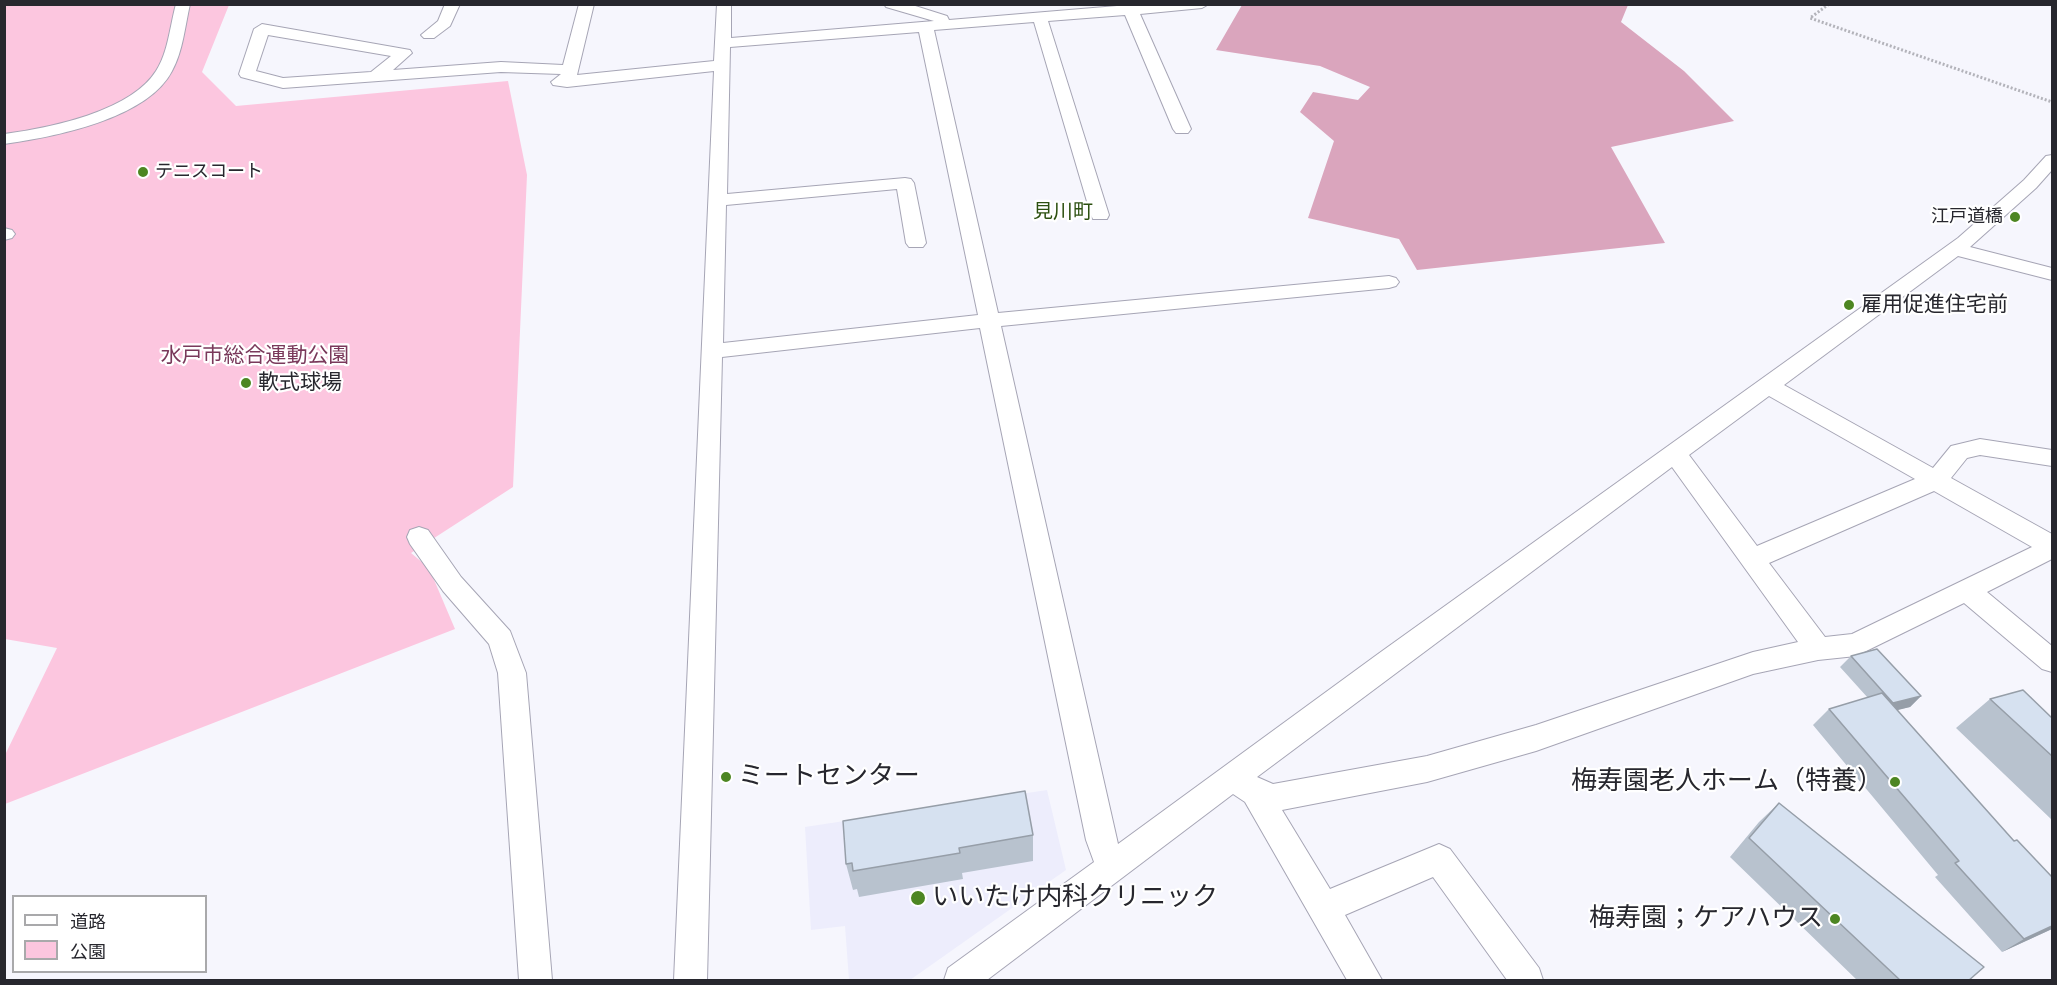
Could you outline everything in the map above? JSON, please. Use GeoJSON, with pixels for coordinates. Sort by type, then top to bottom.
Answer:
{"type":"FeatureCollection","features":[{"type":"Feature","properties":{"kind":"street"},"geometry":{"type":"LineString","coordinates":[[4,139],[28,137],[62,129],[97,117],[135,98],[154,84],[163,73],[167,63],[183,4]]}},
{"type":"Feature","properties":{"kind":"street"},"geometry":{"type":"LineString","coordinates":[[429,35],[445,23],[453,4]]}},
{"type":"Feature","properties":{"kind":"street"},"geometry":{"type":"LineString","coordinates":[[566,78],[587,4]]}},
{"type":"Feature","properties":{"kind":"street"},"geometry":{"type":"LineString","coordinates":[[690,981],[724,4]]}},
{"type":"Feature","properties":{"kind":"street"},"geometry":{"type":"LineString","coordinates":[[891,4],[961,24]]}},
{"type":"Feature","properties":{"kind":"street"},"geometry":{"type":"LineString","coordinates":[[376,76],[404,54],[262,29],[247,74],[283,83],[501,67],[566,78],[722,54],[926,27],[1202,4]]}},
{"type":"Feature","properties":{"kind":"street"},"geometry":{"type":"LineString","coordinates":[[1131,11],[1182,129]]}},
{"type":"Feature","properties":{"kind":"street"},"geometry":{"type":"LineString","coordinates":[[1040,18],[1100,215]]}},
{"type":"Feature","properties":{"kind":"street"},"geometry":{"type":"LineString","coordinates":[[926,27],[991,320],[1101,840],[1112,868]]}},
{"type":"Feature","properties":{"kind":"street"},"geometry":{"type":"LineString","coordinates":[[960,981],[1112,868],[1245,785],[1388,662],[1954,249],[2030,184],[2052,160]]}},
{"type":"Feature","properties":{"kind":"street"},"geometry":{"type":"LineString","coordinates":[[717,200],[904,183],[916,243]]}},
{"type":"Feature","properties":{"kind":"street"},"geometry":{"type":"LineString","coordinates":[[1954,249],[2052,274]]}},
{"type":"Feature","properties":{"kind":"street"},"geometry":{"type":"LineString","coordinates":[[712,351],[991,320],[1389,282]]}},
{"type":"Feature","properties":{"kind":"street"},"geometry":{"type":"LineString","coordinates":[[1769,386],[2052,547]]}},
{"type":"Feature","properties":{"kind":"street"},"geometry":{"type":"LineString","coordinates":[[1752,559],[1936,480],[1959,452],[1980,447],[2052,458]]}},
{"type":"Feature","properties":{"kind":"street"},"geometry":{"type":"LineString","coordinates":[[1675,454],[1818,649]]}},
{"type":"Feature","properties":{"kind":"street"},"geometry":{"type":"LineString","coordinates":[[419,537],[452,584],[501,639],[512,673],[536,981]]}},
{"type":"Feature","properties":{"kind":"street"},"geometry":{"type":"LineString","coordinates":[[1245,785],[1273,798],[1426,769],[1536,738],[1753,663],[1818,649],[1856,645],[2052,547]]}},
{"type":"Feature","properties":{"kind":"street"},"geometry":{"type":"LineString","coordinates":[[1967,591],[2052,662]]}},
{"type":"Feature","properties":{"kind":"street"},"geometry":{"type":"LineString","coordinates":[[1245,785],[1323,908],[1365,981]]}},
{"type":"Feature","properties":{"kind":"street"},"geometry":{"type":"LineString","coordinates":[[1323,908],[1439,860],[1527,981]]}},
{"type":"Feature","properties":{"kind":"path"},"geometry":{"type":"LineString","coordinates":[[1829,4],[1810,18],[2052,102]]}},
{"type":"Feature","properties":{"kind":"shaded area"},"geometry":{"type":"Polygon","coordinates":[[[1242,5],[1628,5],[1621,22],[1684,71],[1734,121],[1611,147],[1665,243],[1417,270],[1399,239],[1308,218],[1334,141],[1300,112],[1313,92],[1358,100],[1370,87],[1320,66],[1216,50],[1242,5]]]}},
{"type":"Feature","properties":{"kind":"shaded area","name":"いいたけ内科クリニック"},"geometry":{"type":"Polygon","coordinates":[[[1047,790],[1066,870],[910,980],[849,980],[845,926],[811,930],[805,827],[1047,790]]]}},
{"type":"Feature","properties":{"kind":"green space","name":"水戸市総合運動公園"},"geometry":{"type":"Polygon","coordinates":[[[5,5],[229,5],[202,72],[236,106],[508,81],[527,175],[513,487],[411,553],[429,568],[455,629],[5,804],[5,755],[57,648],[5,639],[5,5]]]}},
{"type":"Feature","properties":{"kind":"building"},"geometry":{"type":"Polygon","coordinates":[[[1877,649],[1921,696],[1893,703],[1851,656],[1877,649]]]}},
{"type":"Feature","properties":{"kind":"building"},"geometry":{"type":"Polygon","coordinates":[[[2023,690],[2052,718],[2052,756],[1990,699],[2023,690]]]}},
{"type":"Feature","properties":{"kind":"building"},"geometry":{"type":"Polygon","coordinates":[[[1882,693],[2014,841],[2017,840],[2052,877],[2052,926],[2024,939],[1955,863],[1959,861],[1829,709],[1882,693]]]}},
{"type":"Feature","properties":{"kind":"building"},"geometry":{"type":"Polygon","coordinates":[[[1025,791],[1033,835],[959,848],[960,853],[853,871],[852,863],[846,864],[843,821],[1025,791]]]}},
{"type":"Feature","properties":{"kind":"building"},"geometry":{"type":"Polygon","coordinates":[[[1779,803],[1984,967],[1968,981],[1901,981],[1749,838],[1779,803]]]}},
{"type":"Feature","properties":{"kind":"place","name":"テニスコート"},"geometry":{"type":"Point","coordinates":[143,172]}},
{"type":"Feature","properties":{"kind":"place","name":"江戸道橋"},"geometry":{"type":"Point","coordinates":[2015,217]}},
{"type":"Feature","properties":{"kind":"place","name":"雇用促進住宅前"},"geometry":{"type":"Point","coordinates":[1849,305]}},
{"type":"Feature","properties":{"kind":"place","name":"軟式球場"},"geometry":{"type":"Point","coordinates":[246,383]}},
{"type":"Feature","properties":{"kind":"place","name":"ミートセンター"},"geometry":{"type":"Point","coordinates":[726,777]}},
{"type":"Feature","properties":{"kind":"place","name":"梅寿園老人ホーム（特養）"},"geometry":{"type":"Point","coordinates":[1895,782]}},
{"type":"Feature","properties":{"kind":"place","name":"いいたけ内科クリニック"},"geometry":{"type":"Point","coordinates":[918,898]}},
{"type":"Feature","properties":{"kind":"place","name":"梅寿園；ケアハウス"},"geometry":{"type":"Point","coordinates":[1835,919]}},
{"type":"Feature","properties":{"kind":"district","name":"見川町"},"geometry":{"type":"Point","coordinates":[1063,213]}}]}
